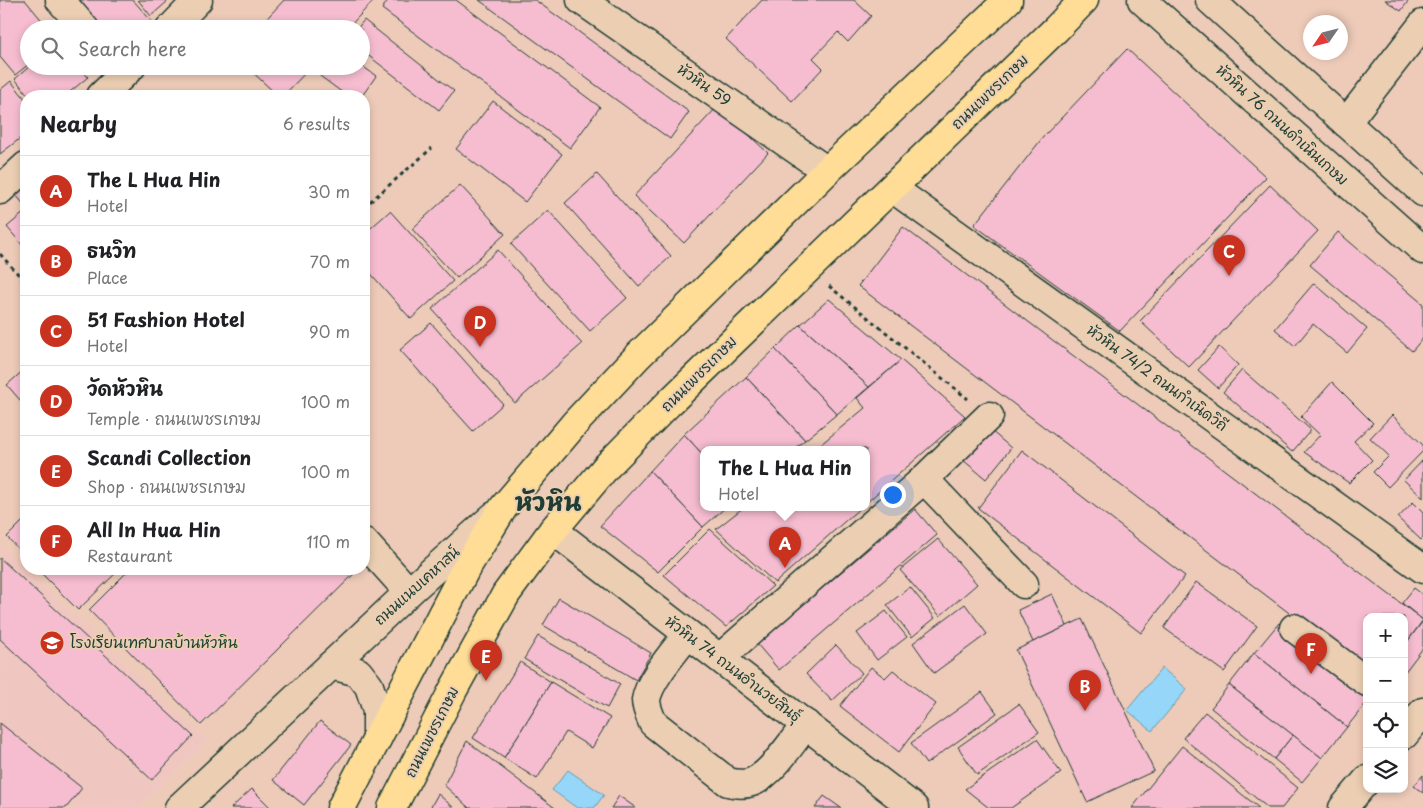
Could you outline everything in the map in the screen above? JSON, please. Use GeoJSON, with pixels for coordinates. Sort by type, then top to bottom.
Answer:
{"type":"FeatureCollection","features":[{"type":"Feature","properties":{"kind":"main road"},"geometry":{"type":"LineString","coordinates":[[341,808],[465,570],[503,508],[576,422],[638,356],[827,171],[1008,0]]}},
{"type":"Feature","properties":{"kind":"main road","name":"ถนนเพชรเกษม"},"geometry":{"type":"LineString","coordinates":[[392,808],[452,690],[506,594],[553,530],[607,466],[807,268],[892,188],[1084,0]]}},
{"type":"Feature","properties":{"kind":"street"},"geometry":{"type":"LineString","coordinates":[[60,0],[77,20]]}},
{"type":"Feature","properties":{"kind":"street"},"geometry":{"type":"LineString","coordinates":[[179,20],[198,0]]}},
{"type":"Feature","properties":{"kind":"street","name":"หัวหิน 59"},"geometry":{"type":"LineString","coordinates":[[581,0],[827,171]]}},
{"type":"Feature","properties":{"kind":"street","name":"หัวหิน 76 ถนนดำเนินเกษม"},"geometry":{"type":"LineString","coordinates":[[1142,0],[1423,250]]}},
{"type":"Feature","properties":{"kind":"street"},"geometry":{"type":"LineString","coordinates":[[1210,0],[1417,187],[1384,215]]}},
{"type":"Feature","properties":{"kind":"street"},"geometry":{"type":"LineString","coordinates":[[1346,123],[1423,24]]}},
{"type":"Feature","properties":{"kind":"street"},"geometry":{"type":"LineString","coordinates":[[105,90],[119,75]]}},
{"type":"Feature","properties":{"kind":"street"},"geometry":{"type":"LineString","coordinates":[[0,190],[20,172]]}},
{"type":"Feature","properties":{"kind":"street","name":"หัวหิน 74/2 ถนนกำเนิดวิถี"},"geometry":{"type":"LineString","coordinates":[[892,188],[1423,570]]}},
{"type":"Feature","properties":{"kind":"street"},"geometry":{"type":"LineString","coordinates":[[720,658],[924,479],[989,416]]}},
{"type":"Feature","properties":{"kind":"street"},"geometry":{"type":"LineString","coordinates":[[924,479],[1024,584]]}},
{"type":"Feature","properties":{"kind":"street","name":"ถนนแนบเคหาสน์"},"geometry":{"type":"LineString","coordinates":[[178,808],[409,592],[503,508]]}},
{"type":"Feature","properties":{"kind":"street","name":"หัวหิน 74 ถนนอำนวยสินธุ์"},"geometry":{"type":"LineString","coordinates":[[553,530],[914,808]]}},
{"type":"Feature","properties":{"kind":"street"},"geometry":{"type":"LineString","coordinates":[[370,549],[409,592]]}},
{"type":"Feature","properties":{"kind":"street"},"geometry":{"type":"LineString","coordinates":[[1294,628],[1363,679]]}},
{"type":"Feature","properties":{"kind":"street"},"geometry":{"type":"LineString","coordinates":[[688,634],[655,678],[646,701],[648,712],[653,723],[728,782],[751,783],[762,777],[770,770],[806,724]]}},
{"type":"Feature","properties":{"kind":"street"},"geometry":{"type":"LineString","coordinates":[[331,665],[358,672],[369,686],[377,710],[377,739]]}},
{"type":"Feature","properties":{"kind":"street"},"geometry":{"type":"LineString","coordinates":[[1343,808],[1363,785]]}},
{"type":"Feature","properties":{"kind":"path"},"geometry":{"type":"LineString","coordinates":[[370,202],[432,148]]}},
{"type":"Feature","properties":{"kind":"path"},"geometry":{"type":"LineString","coordinates":[[0,254],[20,276]]}},
{"type":"Feature","properties":{"kind":"path"},"geometry":{"type":"LineString","coordinates":[[807,268],[989,416]]}},
{"type":"Feature","properties":{"kind":"shaded area","name":"โรงเรียนเทศบาลบ้านหัวหิน"},"geometry":{"type":"Polygon","coordinates":[[[0,546],[20,565],[20,575],[31,575],[208,741],[139,808],[0,808],[0,546]]]}},
{"type":"Feature","properties":{"kind":"water"},"geometry":{"type":"Polygon","coordinates":[[[1162,668],[1187,689],[1152,731],[1127,710],[1162,668]]]}},
{"type":"Feature","properties":{"kind":"water"},"geometry":{"type":"Polygon","coordinates":[[[568,770],[604,795],[594,808],[577,808],[552,790],[568,770]]]}},
{"type":"Feature","properties":{"kind":"building"},"geometry":{"type":"Polygon","coordinates":[[[0,0],[25,0],[42,20],[20,20],[20,71],[15,75],[0,57],[0,0]]]}},
{"type":"Feature","properties":{"kind":"building"},"geometry":{"type":"Polygon","coordinates":[[[73,0],[133,0],[150,20],[90,20],[73,0]]]}},
{"type":"Feature","properties":{"kind":"building"},"geometry":{"type":"Polygon","coordinates":[[[138,0],[169,0],[151,16],[138,0]]]}},
{"type":"Feature","properties":{"kind":"building"},"geometry":{"type":"Polygon","coordinates":[[[284,0],[374,0],[355,20],[265,20],[284,0]]]}},
{"type":"Feature","properties":{"kind":"building"},"geometry":{"type":"Polygon","coordinates":[[[388,0],[456,0],[600,107],[570,148],[382,9],[388,0]]]}},
{"type":"Feature","properties":{"kind":"building"},"geometry":{"type":"Polygon","coordinates":[[[479,0],[535,0],[689,112],[670,139],[479,0]]]}},
{"type":"Feature","properties":{"kind":"building"},"geometry":{"type":"Polygon","coordinates":[[[762,0],[854,0],[871,16],[848,42],[838,32],[813,58],[823,68],[792,101],[726,39],[762,0]]]}},
{"type":"Feature","properties":{"kind":"building"},"geometry":{"type":"Polygon","coordinates":[[[1385,0],[1409,0],[1401,11],[1385,0]]]}},
{"type":"Feature","properties":{"kind":"building"},"geometry":{"type":"Polygon","coordinates":[[[370,25],[454,91],[439,110],[370,57],[370,25]]]}},
{"type":"Feature","properties":{"kind":"building"},"geometry":{"type":"Polygon","coordinates":[[[1127,49],[1266,177],[1120,331],[974,225],[1044,136],[1127,49]]]}},
{"type":"Feature","properties":{"kind":"building"},"geometry":{"type":"Polygon","coordinates":[[[370,72],[376,76],[366,90],[339,90],[320,76],[370,75],[370,72]]]}},
{"type":"Feature","properties":{"kind":"building"},"geometry":{"type":"Polygon","coordinates":[[[20,75],[86,75],[88,77],[72,90],[24,90],[15,79],[20,75]]]}},
{"type":"Feature","properties":{"kind":"building"},"geometry":{"type":"Polygon","coordinates":[[[256,75],[303,75],[289,90],[272,90],[256,75]]]}},
{"type":"Feature","properties":{"kind":"building"},"geometry":{"type":"Polygon","coordinates":[[[11,81],[20,92],[20,139],[0,154],[0,90],[11,81]]]}},
{"type":"Feature","properties":{"kind":"building"},"geometry":{"type":"Polygon","coordinates":[[[493,101],[562,154],[525,202],[456,149],[493,101]]]}},
{"type":"Feature","properties":{"kind":"building"},"geometry":{"type":"Polygon","coordinates":[[[718,106],[768,153],[684,243],[634,196],[718,106]]]}},
{"type":"Feature","properties":{"kind":"building"},"geometry":{"type":"Polygon","coordinates":[[[597,174],[671,256],[639,286],[565,203],[597,174]]]}},
{"type":"Feature","properties":{"kind":"building"},"geometry":{"type":"Polygon","coordinates":[[[460,185],[505,234],[457,278],[412,229],[460,185]]]}},
{"type":"Feature","properties":{"kind":"building"},"geometry":{"type":"Polygon","coordinates":[[[1270,185],[1318,231],[1189,367],[1140,321],[1270,185]]]}},
{"type":"Feature","properties":{"kind":"building"},"geometry":{"type":"Polygon","coordinates":[[[20,191],[20,200],[16,195],[20,191]]]}},
{"type":"Feature","properties":{"kind":"building"},"geometry":{"type":"Polygon","coordinates":[[[548,210],[627,298],[590,331],[511,244],[548,210]]]}},
{"type":"Feature","properties":{"kind":"building"},"geometry":{"type":"Polygon","coordinates":[[[390,211],[453,281],[411,319],[370,273],[370,229],[390,211]]]}},
{"type":"Feature","properties":{"kind":"building"},"geometry":{"type":"Polygon","coordinates":[[[20,216],[20,242],[7,227],[20,216]]]}},
{"type":"Feature","properties":{"kind":"building"},"geometry":{"type":"Polygon","coordinates":[[[903,227],[1423,620],[1408,641],[1408,613],[1363,613],[1363,669],[858,286],[903,227]]]}},
{"type":"Feature","properties":{"kind":"building"},"geometry":{"type":"Polygon","coordinates":[[[1338,232],[1423,304],[1423,338],[1412,351],[1310,265],[1338,232]]]}},
{"type":"Feature","properties":{"kind":"building"},"geometry":{"type":"Polygon","coordinates":[[[498,250],[582,344],[515,403],[432,309],[498,250]]]}},
{"type":"Feature","properties":{"kind":"building"},"geometry":{"type":"Polygon","coordinates":[[[1314,283],[1367,329],[1347,353],[1313,324],[1295,346],[1275,329],[1314,283]]]}},
{"type":"Feature","properties":{"kind":"building"},"geometry":{"type":"Polygon","coordinates":[[[829,299],[901,360],[869,387],[800,325],[829,299]]]}},
{"type":"Feature","properties":{"kind":"building"},"geometry":{"type":"Polygon","coordinates":[[[431,323],[503,404],[473,431],[400,350],[431,323]]]}},
{"type":"Feature","properties":{"kind":"building"},"geometry":{"type":"Polygon","coordinates":[[[800,325],[869,387],[837,414],[775,349],[800,325]]]}},
{"type":"Feature","properties":{"kind":"building"},"geometry":{"type":"Polygon","coordinates":[[[1219,347],[1238,365],[1218,388],[1198,370],[1219,347]]]}},
{"type":"Feature","properties":{"kind":"building"},"geometry":{"type":"Polygon","coordinates":[[[775,349],[837,414],[805,440],[746,377],[775,349]]]}},
{"type":"Feature","properties":{"kind":"building"},"geometry":{"type":"Polygon","coordinates":[[[901,360],[965,416],[870,499],[870,446],[819,446],[865,408],[857,398],[901,360]]]}},
{"type":"Feature","properties":{"kind":"building"},"geometry":{"type":"Polygon","coordinates":[[[1242,370],[1311,430],[1292,452],[1223,392],[1242,370]]]}},
{"type":"Feature","properties":{"kind":"building"},"geometry":{"type":"Polygon","coordinates":[[[20,373],[20,400],[7,385],[20,373]]]}},
{"type":"Feature","properties":{"kind":"building"},"geometry":{"type":"Polygon","coordinates":[[[746,377],[805,440],[798,446],[700,446],[700,452],[684,434],[746,377]]]}},
{"type":"Feature","properties":{"kind":"building"},"geometry":{"type":"Polygon","coordinates":[[[1332,382],[1373,423],[1354,441],[1372,460],[1349,483],[1304,452],[1320,435],[1301,417],[1332,382]]]}},
{"type":"Feature","properties":{"kind":"building"},"geometry":{"type":"Polygon","coordinates":[[[1392,415],[1423,445],[1423,451],[1388,487],[1373,472],[1389,456],[1370,438],[1392,415]]]}},
{"type":"Feature","properties":{"kind":"building"},"geometry":{"type":"Polygon","coordinates":[[[989,429],[1011,448],[986,479],[963,460],[989,429]]]}},
{"type":"Feature","properties":{"kind":"building"},"geometry":{"type":"Polygon","coordinates":[[[684,434],[700,452],[700,511],[721,511],[703,527],[650,471],[684,434]]]}},
{"type":"Feature","properties":{"kind":"building"},"geometry":{"type":"Polygon","coordinates":[[[1022,450],[1185,576],[1141,633],[978,508],[1022,450]]]}},
{"type":"Feature","properties":{"kind":"building"},"geometry":{"type":"Polygon","coordinates":[[[1423,460],[1423,498],[1404,480],[1423,460]]]}},
{"type":"Feature","properties":{"kind":"building"},"geometry":{"type":"Polygon","coordinates":[[[650,471],[703,527],[658,572],[600,526],[650,471]]]}},
{"type":"Feature","properties":{"kind":"building"},"geometry":{"type":"Polygon","coordinates":[[[1413,502],[1423,512],[1423,538],[1421,540],[1398,518],[1413,502]]]}},
{"type":"Feature","properties":{"kind":"building"},"geometry":{"type":"Polygon","coordinates":[[[915,509],[937,535],[779,670],[757,644],[915,509]]]}},
{"type":"Feature","properties":{"kind":"building"},"geometry":{"type":"Polygon","coordinates":[[[739,511],[856,511],[775,583],[716,529],[739,511]]]}},
{"type":"Feature","properties":{"kind":"building"},"geometry":{"type":"Polygon","coordinates":[[[20,524],[20,551],[7,537],[20,524]]]}},
{"type":"Feature","properties":{"kind":"building"},"geometry":{"type":"Polygon","coordinates":[[[710,529],[773,586],[726,627],[664,575],[710,529]]]}},
{"type":"Feature","properties":{"kind":"building"},"geometry":{"type":"Polygon","coordinates":[[[938,539],[977,584],[940,616],[900,570],[938,539]]]}},
{"type":"Feature","properties":{"kind":"building"},"geometry":{"type":"Polygon","coordinates":[[[0,558],[193,736],[152,780],[0,639],[0,558]]]}},
{"type":"Feature","properties":{"kind":"building"},"geometry":{"type":"Polygon","coordinates":[[[43,575],[114,575],[78,610],[43,575]]]}},
{"type":"Feature","properties":{"kind":"building"},"geometry":{"type":"Polygon","coordinates":[[[124,575],[353,575],[201,725],[89,610],[124,575]]]}},
{"type":"Feature","properties":{"kind":"building"},"geometry":{"type":"Polygon","coordinates":[[[1196,582],[1257,626],[1224,672],[1164,628],[1196,582]]]}},
{"type":"Feature","properties":{"kind":"building"},"geometry":{"type":"Polygon","coordinates":[[[910,587],[935,618],[912,637],[887,605],[910,587]]]}},
{"type":"Feature","properties":{"kind":"building"},"geometry":{"type":"Polygon","coordinates":[[[1414,588],[1423,595],[1423,620],[1402,603],[1414,588]]]}},
{"type":"Feature","properties":{"kind":"building"},"geometry":{"type":"Polygon","coordinates":[[[1052,594],[1067,626],[1033,642],[1018,610],[1052,594]]]}},
{"type":"Feature","properties":{"kind":"building"},"geometry":{"type":"Polygon","coordinates":[[[559,598],[651,653],[636,680],[543,625],[559,598]]]}},
{"type":"Feature","properties":{"kind":"building"},"geometry":{"type":"Polygon","coordinates":[[[965,604],[987,634],[934,673],[913,643],[965,604]]]}},
{"type":"Feature","properties":{"kind":"building"},"geometry":{"type":"Polygon","coordinates":[[[886,611],[907,637],[877,660],[857,633],[886,611]]]}},
{"type":"Feature","properties":{"kind":"building"},"geometry":{"type":"Polygon","coordinates":[[[1082,619],[1154,771],[1087,802],[1016,650],[1082,619]]]}},
{"type":"Feature","properties":{"kind":"building"},"geometry":{"type":"Polygon","coordinates":[[[1423,621],[1423,648],[1408,668],[1408,658],[1408,641],[1423,621]]]}},
{"type":"Feature","properties":{"kind":"building"},"geometry":{"type":"Polygon","coordinates":[[[1279,623],[1363,691],[1363,707],[1347,727],[1254,653],[1279,623]]]}},
{"type":"Feature","properties":{"kind":"building"},"geometry":{"type":"Polygon","coordinates":[[[538,636],[620,684],[607,708],[524,659],[538,636]]]}},
{"type":"Feature","properties":{"kind":"building"},"geometry":{"type":"Polygon","coordinates":[[[836,645],[862,673],[832,701],[806,674],[836,645]]]}},
{"type":"Feature","properties":{"kind":"building"},"geometry":{"type":"Polygon","coordinates":[[[1254,653],[1347,727],[1322,758],[1229,685],[1254,653]]]}},
{"type":"Feature","properties":{"kind":"building"},"geometry":{"type":"Polygon","coordinates":[[[520,662],[551,682],[504,758],[473,738],[520,662]]]}},
{"type":"Feature","properties":{"kind":"building"},"geometry":{"type":"Polygon","coordinates":[[[871,667],[885,678],[893,670],[936,704],[899,752],[840,706],[871,667]]]}},
{"type":"Feature","properties":{"kind":"building"},"geometry":{"type":"Polygon","coordinates":[[[551,682],[610,718],[592,748],[566,732],[537,779],[504,758],[551,682]]]}},
{"type":"Feature","properties":{"kind":"building"},"geometry":{"type":"Polygon","coordinates":[[[1229,685],[1293,735],[1274,759],[1211,708],[1229,685]]]}},
{"type":"Feature","properties":{"kind":"building"},"geometry":{"type":"Polygon","coordinates":[[[982,692],[997,713],[926,764],[911,743],[982,692]]]}},
{"type":"Feature","properties":{"kind":"building"},"geometry":{"type":"Polygon","coordinates":[[[1019,704],[1039,732],[977,775],[958,747],[1019,704]]]}},
{"type":"Feature","properties":{"kind":"building"},"geometry":{"type":"Polygon","coordinates":[[[1205,712],[1298,788],[1282,808],[1268,808],[1183,738],[1205,712]]]}},
{"type":"Feature","properties":{"kind":"building"},"geometry":{"type":"Polygon","coordinates":[[[320,721],[351,745],[304,805],[273,780],[320,721]]]}},
{"type":"Feature","properties":{"kind":"building"},"geometry":{"type":"Polygon","coordinates":[[[0,723],[82,788],[66,808],[0,808],[0,723]]]}},
{"type":"Feature","properties":{"kind":"building"},"geometry":{"type":"Polygon","coordinates":[[[1293,735],[1322,758],[1302,782],[1274,759],[1293,735]]]}},
{"type":"Feature","properties":{"kind":"building"},"geometry":{"type":"Polygon","coordinates":[[[1037,739],[1061,773],[1011,808],[989,808],[965,789],[1037,739]]]}},
{"type":"Feature","properties":{"kind":"building"},"geometry":{"type":"Polygon","coordinates":[[[467,741],[555,808],[469,808],[444,785],[467,741]]]}},
{"type":"Feature","properties":{"kind":"building"},"geometry":{"type":"Polygon","coordinates":[[[1182,746],[1259,808],[1132,808],[1182,746]]]}},
{"type":"Feature","properties":{"kind":"building"},"geometry":{"type":"Polygon","coordinates":[[[1423,775],[1423,793],[1414,786],[1423,775]]]}},
{"type":"Feature","properties":{"kind":"building"},"geometry":{"type":"Polygon","coordinates":[[[252,789],[271,808],[231,808],[252,789]]]}},
{"type":"Feature","properties":{"kind":"building"},"geometry":{"type":"Polygon","coordinates":[[[438,794],[454,808],[430,808],[438,794]]]}},
{"type":"Feature","properties":{"kind":"building"},"geometry":{"type":"Polygon","coordinates":[[[619,796],[636,808],[611,808],[619,796]]]}},
{"type":"Feature","properties":{"kind":"building"},"geometry":{"type":"Polygon","coordinates":[[[824,796],[841,808],[815,808],[824,796]]]}},
{"type":"Feature","properties":{"kind":"place","name":"51 Fashion Hotel"},"geometry":{"type":"Point","coordinates":[1229,276]}},
{"type":"Feature","properties":{"kind":"place","name":"วัดหัวหิน"},"geometry":{"type":"Point","coordinates":[480,347]}},
{"type":"Feature","properties":{"kind":"place","name":"The L Hua Hin"},"geometry":{"type":"Point","coordinates":[785,568]}},
{"type":"Feature","properties":{"kind":"place","name":"โรงเรียนเทศบาลบ้านหัวหิน"},"geometry":{"type":"Point","coordinates":[52,643]}},
{"type":"Feature","properties":{"kind":"place","name":"All In Hua Hin"},"geometry":{"type":"Point","coordinates":[1311,674]}},
{"type":"Feature","properties":{"kind":"place","name":"Scandi Collection"},"geometry":{"type":"Point","coordinates":[486,681]}},
{"type":"Feature","properties":{"kind":"place","name":"ธนวิท"},"geometry":{"type":"Point","coordinates":[1085,711]}},
{"type":"Feature","properties":{"kind":"district","name":"หัวหิน"},"geometry":{"type":"Point","coordinates":[548,502]}}]}
